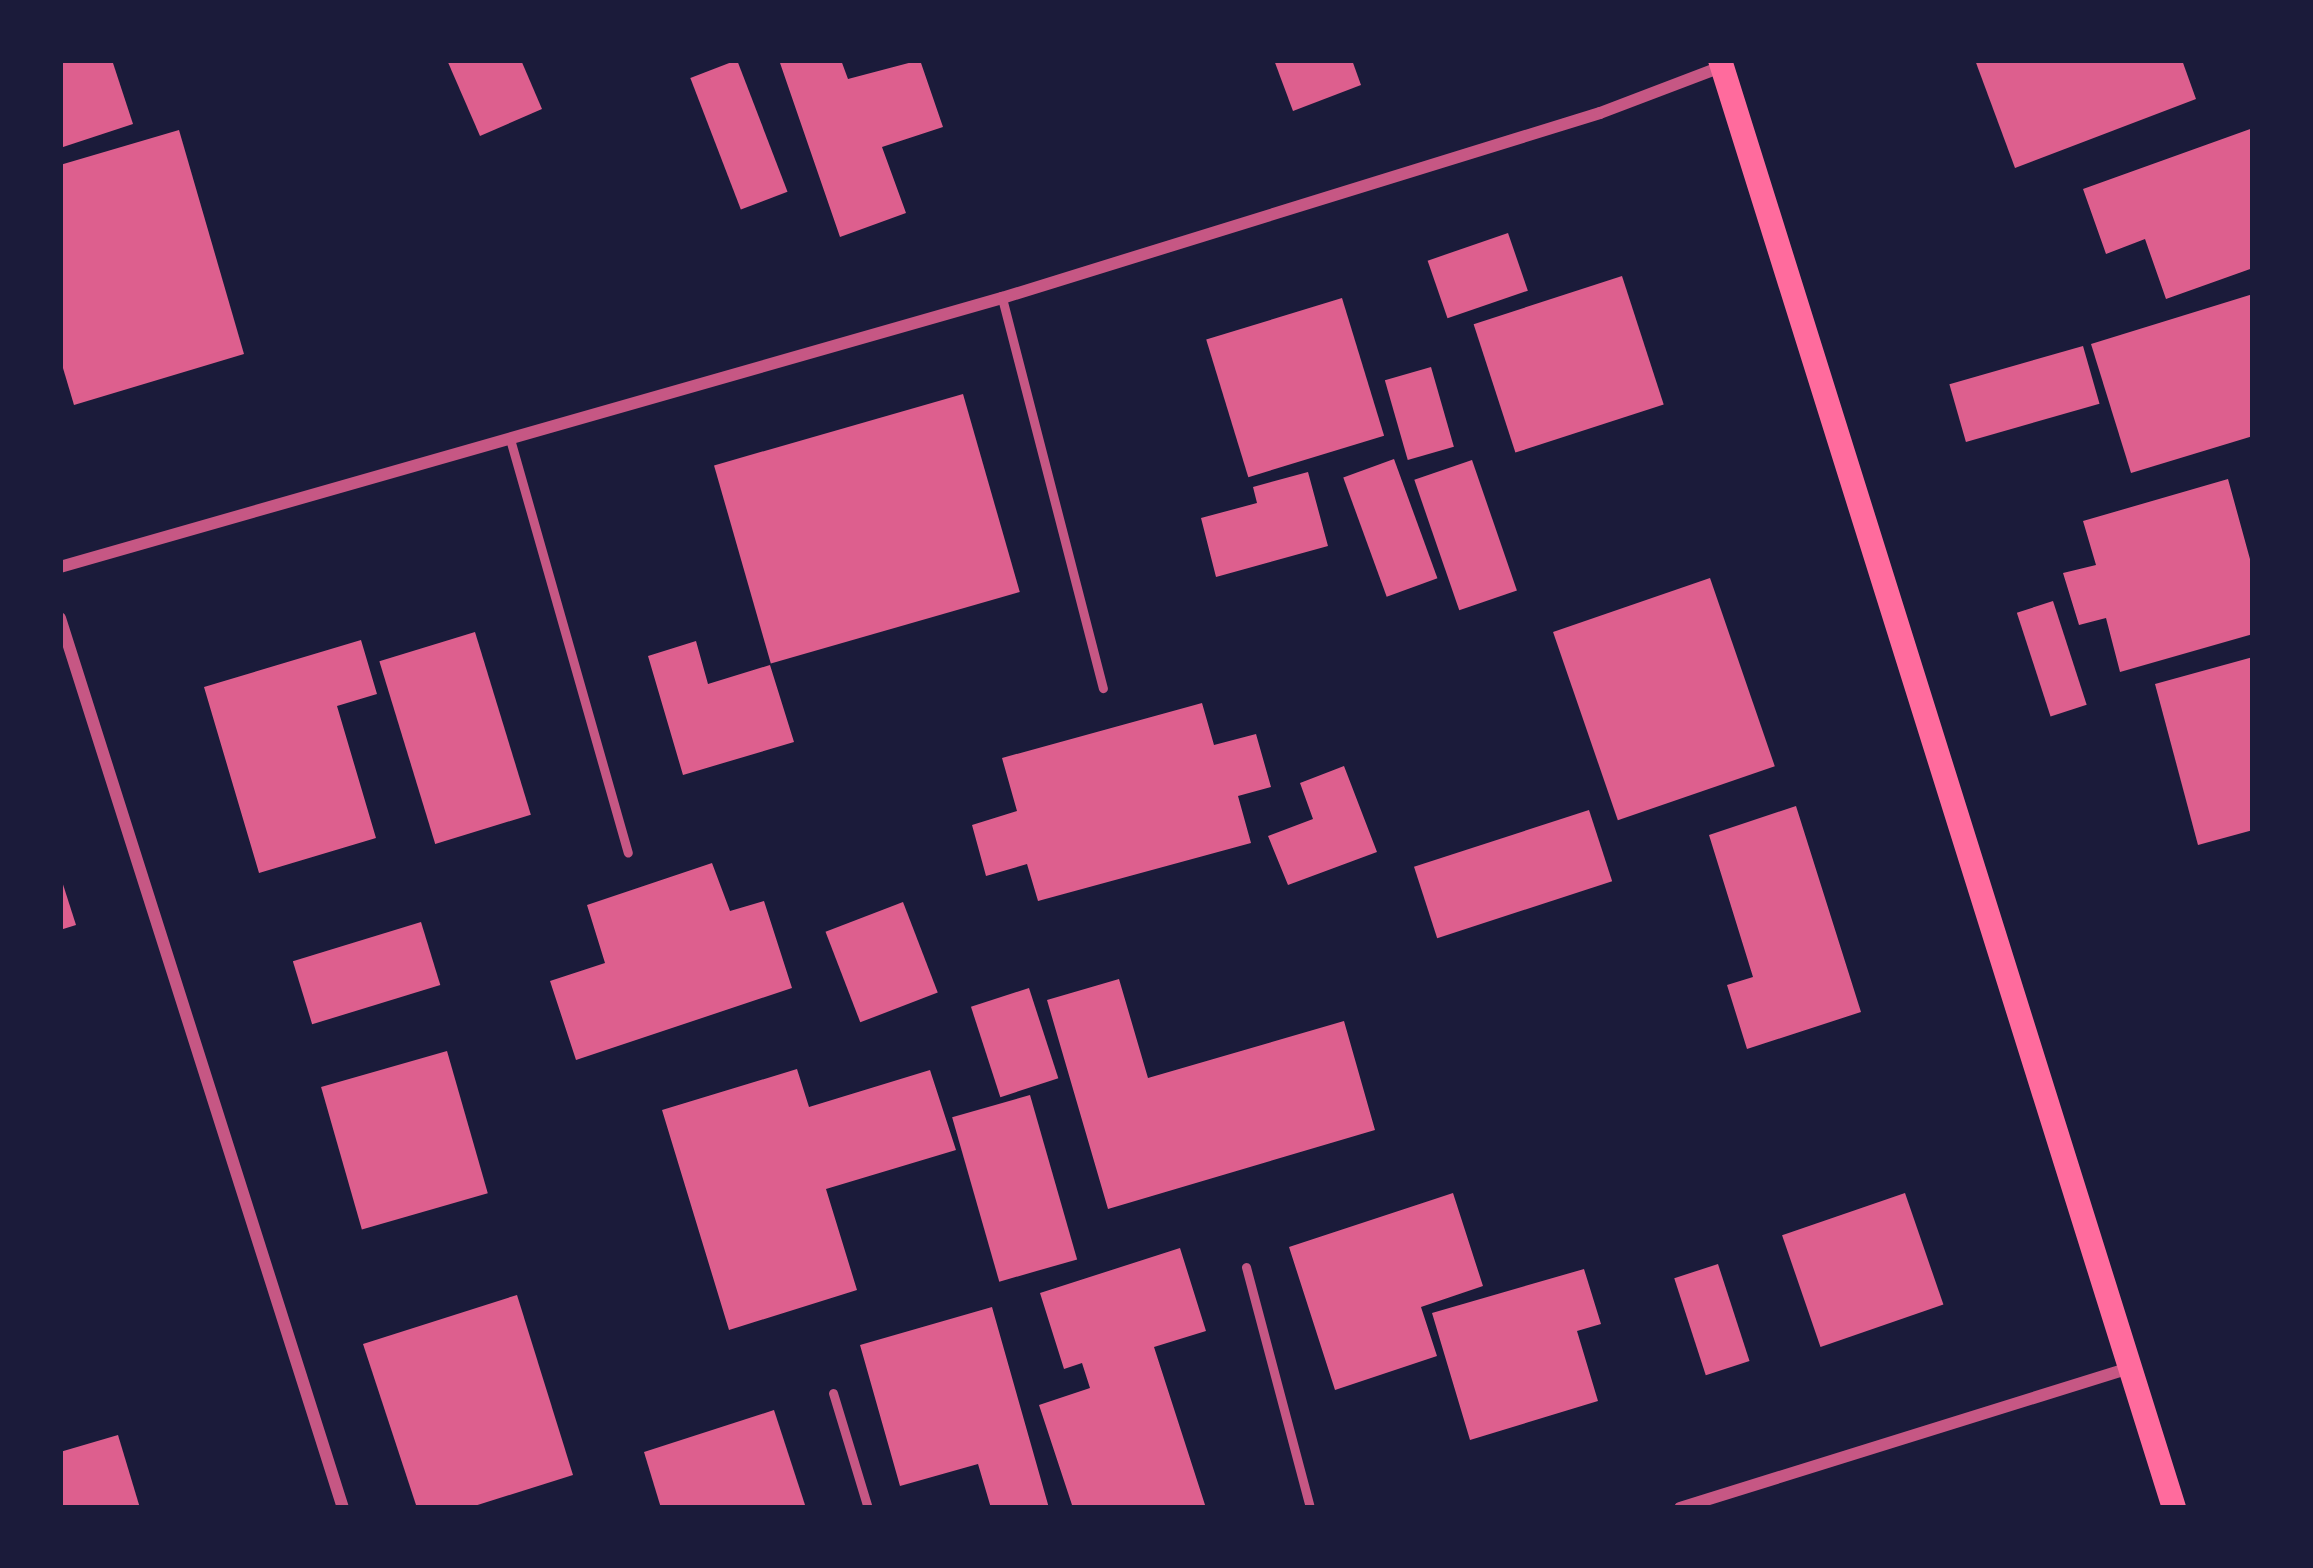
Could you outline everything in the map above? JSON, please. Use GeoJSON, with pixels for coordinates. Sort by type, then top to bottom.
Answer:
{"type":"FeatureCollection","features":[{"type":"Feature","properties":{"kind":"main road"},"geometry":{"type":"LineString","coordinates":[[1722,63],[2174,1508]]}},
{"type":"Feature","properties":{"kind":"street"},"geometry":{"type":"LineString","coordinates":[[60,567],[1002,298],[1600,113],[1722,63]]}},
{"type":"Feature","properties":{"kind":"street"},"geometry":{"type":"LineString","coordinates":[[60,618],[343,1508]]}},
{"type":"Feature","properties":{"kind":"street"},"geometry":{"type":"LineString","coordinates":[[1680,1508],[2129,1368]]}},
{"type":"Feature","properties":{"kind":"lane"},"geometry":{"type":"LineString","coordinates":[[1002,298],[1103,688]]}},
{"type":"Feature","properties":{"kind":"lane"},"geometry":{"type":"LineString","coordinates":[[509,439],[628,853]]}},
{"type":"Feature","properties":{"kind":"lane"},"geometry":{"type":"LineString","coordinates":[[1246,1267],[1310,1508]]}},
{"type":"Feature","properties":{"kind":"lane"},"geometry":{"type":"LineString","coordinates":[[833,1393],[868,1508]]}},
{"type":"Feature","properties":{"kind":"building"},"geometry":{"type":"Polygon","coordinates":[[[60,60],[112,60],[133,124],[60,148],[60,60]]]}},
{"type":"Feature","properties":{"kind":"building"},"geometry":{"type":"Polygon","coordinates":[[[447,60],[521,60],[542,109],[480,136],[447,60]]]}},
{"type":"Feature","properties":{"kind":"building"},"geometry":{"type":"Polygon","coordinates":[[[737,60],[788,192],[741,210],[690,78],[737,60]]]}},
{"type":"Feature","properties":{"kind":"building"},"geometry":{"type":"Polygon","coordinates":[[[779,60],[841,60],[848,79],[920,60],[943,127],[882,147],[906,213],[840,237],[779,60]]]}},
{"type":"Feature","properties":{"kind":"building"},"geometry":{"type":"Polygon","coordinates":[[[1274,60],[1352,60],[1361,85],[1293,111],[1274,60]]]}},
{"type":"Feature","properties":{"kind":"building"},"geometry":{"type":"Polygon","coordinates":[[[1975,60],[2182,60],[2196,99],[2015,168],[1975,60]]]}},
{"type":"Feature","properties":{"kind":"building"},"geometry":{"type":"Polygon","coordinates":[[[2253,128],[2253,268],[2166,299],[2145,239],[2106,254],[2083,189],[2253,128]]]}},
{"type":"Feature","properties":{"kind":"building"},"geometry":{"type":"Polygon","coordinates":[[[179,130],[244,354],[74,405],[60,358],[60,165],[179,130]]]}},
{"type":"Feature","properties":{"kind":"building"},"geometry":{"type":"Polygon","coordinates":[[[1508,233],[1528,291],[1447,318],[1428,261],[1508,233]]]}},
{"type":"Feature","properties":{"kind":"building"},"geometry":{"type":"Polygon","coordinates":[[[1622,276],[1664,404],[1515,453],[1474,324],[1622,276]]]}},
{"type":"Feature","properties":{"kind":"building"},"geometry":{"type":"Polygon","coordinates":[[[2253,294],[2253,436],[2131,473],[2091,344],[2253,294]]]}},
{"type":"Feature","properties":{"kind":"building"},"geometry":{"type":"Polygon","coordinates":[[[1342,298],[1384,436],[1248,477],[1206,340],[1342,298]]]}},
{"type":"Feature","properties":{"kind":"building"},"geometry":{"type":"Polygon","coordinates":[[[2083,346],[2100,404],[1966,442],[1949,384],[2083,346]]]}},
{"type":"Feature","properties":{"kind":"building"},"geometry":{"type":"Polygon","coordinates":[[[1431,367],[1454,447],[1408,460],[1385,380],[1431,367]]]}},
{"type":"Feature","properties":{"kind":"building"},"geometry":{"type":"Polygon","coordinates":[[[963,394],[1020,592],[771,663],[714,465],[963,394]]]}},
{"type":"Feature","properties":{"kind":"building"},"geometry":{"type":"Polygon","coordinates":[[[1394,459],[1437,578],[1387,597],[1343,477],[1394,459]]]}},
{"type":"Feature","properties":{"kind":"building"},"geometry":{"type":"Polygon","coordinates":[[[1472,460],[1517,590],[1459,610],[1414,480],[1472,460]]]}},
{"type":"Feature","properties":{"kind":"building"},"geometry":{"type":"Polygon","coordinates":[[[1308,472],[1328,546],[1216,577],[1201,518],[1257,503],[1253,487],[1308,472]]]}},
{"type":"Feature","properties":{"kind":"building"},"geometry":{"type":"Polygon","coordinates":[[[2228,479],[2253,570],[2253,634],[2120,672],[2106,618],[2079,625],[2063,573],[2096,565],[2083,521],[2228,479]]]}},
{"type":"Feature","properties":{"kind":"building"},"geometry":{"type":"Polygon","coordinates":[[[1710,578],[1775,766],[1618,820],[1553,632],[1710,578]]]}},
{"type":"Feature","properties":{"kind":"building"},"geometry":{"type":"Polygon","coordinates":[[[2053,601],[2087,705],[2051,716],[2017,613],[2053,601]]]}},
{"type":"Feature","properties":{"kind":"building"},"geometry":{"type":"Polygon","coordinates":[[[475,632],[531,815],[435,844],[379,661],[475,632]]]}},
{"type":"Feature","properties":{"kind":"building"},"geometry":{"type":"Polygon","coordinates":[[[361,640],[377,694],[337,706],[376,838],[259,873],[204,687],[361,640]]]}},
{"type":"Feature","properties":{"kind":"building"},"geometry":{"type":"Polygon","coordinates":[[[696,641],[708,684],[770,665],[794,742],[683,775],[648,656],[696,641]]]}},
{"type":"Feature","properties":{"kind":"building"},"geometry":{"type":"Polygon","coordinates":[[[2253,657],[2253,830],[2198,845],[2155,684],[2253,657]]]}},
{"type":"Feature","properties":{"kind":"building"},"geometry":{"type":"Polygon","coordinates":[[[1202,703],[1214,745],[1256,734],[1271,787],[1238,796],[1251,843],[1038,901],[1027,864],[986,876],[972,825],[1017,811],[1002,758],[1202,703]]]}},
{"type":"Feature","properties":{"kind":"building"},"geometry":{"type":"Polygon","coordinates":[[[1344,766],[1377,852],[1288,885],[1268,836],[1313,819],[1300,783],[1344,766]]]}},
{"type":"Feature","properties":{"kind":"building"},"geometry":{"type":"Polygon","coordinates":[[[1796,806],[1861,1012],[1747,1049],[1727,985],[1753,977],[1709,835],[1796,806]]]}},
{"type":"Feature","properties":{"kind":"building"},"geometry":{"type":"Polygon","coordinates":[[[1589,810],[1612,881],[1437,938],[1414,867],[1589,810]]]}},
{"type":"Feature","properties":{"kind":"building"},"geometry":{"type":"Polygon","coordinates":[[[712,863],[730,911],[764,901],[792,988],[576,1060],[550,981],[605,963],[587,905],[712,863]]]}},
{"type":"Feature","properties":{"kind":"building"},"geometry":{"type":"Polygon","coordinates":[[[60,875],[76,925],[60,930],[60,875]]]}},
{"type":"Feature","properties":{"kind":"building"},"geometry":{"type":"Polygon","coordinates":[[[903,902],[938,993],[860,1022],[826,932],[903,902]]]}},
{"type":"Feature","properties":{"kind":"building"},"geometry":{"type":"Polygon","coordinates":[[[421,922],[440,985],[312,1024],[293,961],[421,922]]]}},
{"type":"Feature","properties":{"kind":"building"},"geometry":{"type":"Polygon","coordinates":[[[1119,979],[1148,1078],[1344,1021],[1375,1130],[1108,1209],[1047,1000],[1119,979]]]}},
{"type":"Feature","properties":{"kind":"building"},"geometry":{"type":"Polygon","coordinates":[[[1029,988],[1058,1078],[1000,1097],[971,1007],[1029,988]]]}},
{"type":"Feature","properties":{"kind":"building"},"geometry":{"type":"Polygon","coordinates":[[[447,1051],[488,1193],[362,1229],[321,1087],[447,1051]]]}},
{"type":"Feature","properties":{"kind":"building"},"geometry":{"type":"Polygon","coordinates":[[[797,1069],[809,1107],[930,1070],[956,1150],[826,1189],[857,1290],[729,1330],[662,1110],[797,1069]]]}},
{"type":"Feature","properties":{"kind":"building"},"geometry":{"type":"Polygon","coordinates":[[[1030,1095],[1077,1259],[999,1282],[952,1117],[1030,1095]]]}},
{"type":"Feature","properties":{"kind":"building"},"geometry":{"type":"Polygon","coordinates":[[[1453,1193],[1483,1286],[1421,1307],[1437,1356],[1335,1390],[1289,1247],[1453,1193]]]}},
{"type":"Feature","properties":{"kind":"building"},"geometry":{"type":"Polygon","coordinates":[[[1905,1193],[1943,1305],[1820,1347],[1782,1235],[1905,1193]]]}},
{"type":"Feature","properties":{"kind":"building"},"geometry":{"type":"Polygon","coordinates":[[[1180,1248],[1206,1331],[1154,1347],[1206,1508],[1073,1508],[1039,1405],[1090,1388],[1082,1363],[1064,1369],[1040,1293],[1180,1248]]]}},
{"type":"Feature","properties":{"kind":"building"},"geometry":{"type":"Polygon","coordinates":[[[1718,1264],[1750,1361],[1706,1375],[1674,1278],[1718,1264]]]}},
{"type":"Feature","properties":{"kind":"building"},"geometry":{"type":"Polygon","coordinates":[[[1584,1269],[1601,1324],[1577,1331],[1598,1401],[1470,1440],[1432,1313],[1584,1269]]]}},
{"type":"Feature","properties":{"kind":"building"},"geometry":{"type":"Polygon","coordinates":[[[517,1295],[573,1475],[468,1508],[417,1508],[363,1344],[517,1295]]]}},
{"type":"Feature","properties":{"kind":"building"},"geometry":{"type":"Polygon","coordinates":[[[992,1307],[1049,1508],[991,1508],[978,1464],[900,1486],[860,1345],[992,1307]]]}},
{"type":"Feature","properties":{"kind":"building"},"geometry":{"type":"Polygon","coordinates":[[[774,1410],[806,1508],[661,1508],[644,1452],[774,1410]]]}},
{"type":"Feature","properties":{"kind":"building"},"geometry":{"type":"Polygon","coordinates":[[[118,1435],[140,1508],[60,1508],[60,1452],[118,1435]]]}}]}
